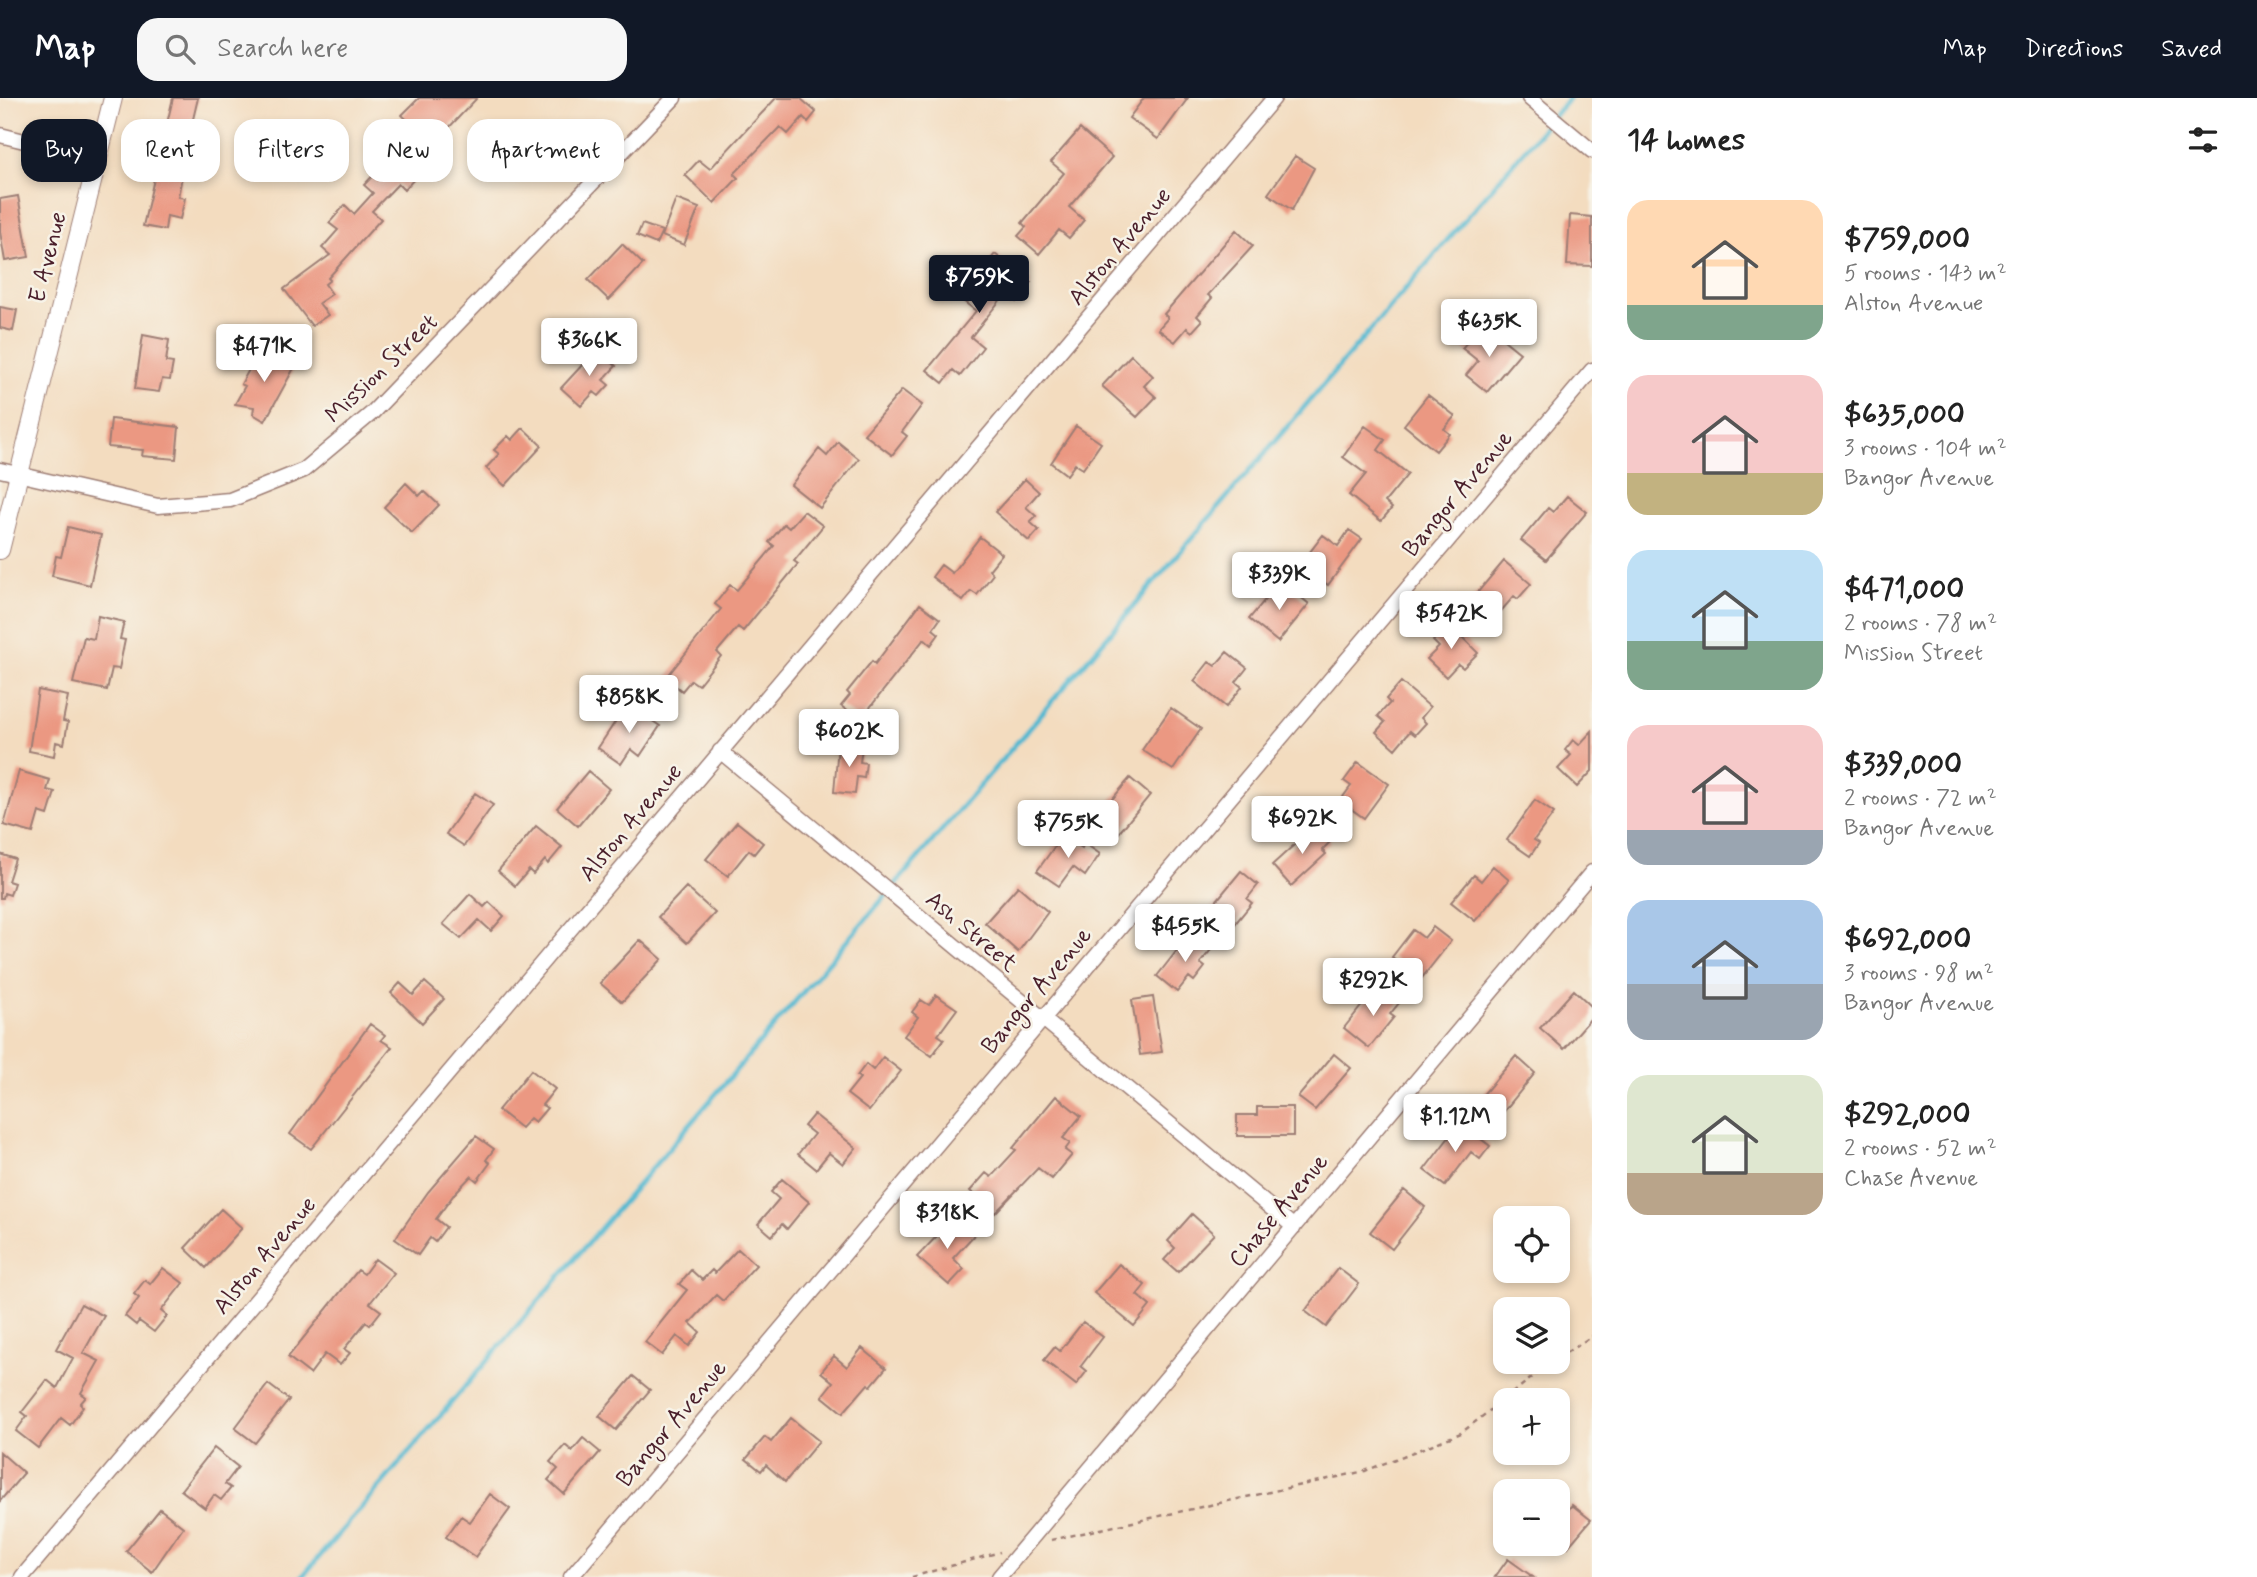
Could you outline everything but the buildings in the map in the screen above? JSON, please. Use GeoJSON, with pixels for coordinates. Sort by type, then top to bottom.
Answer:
{"type":"FeatureCollection","features":[{"type":"Feature","properties":{"kind":"street","name":"E Avenue"},"geometry":{"type":"LineString","coordinates":[[107,121],[113,98]]}},
{"type":"Feature","properties":{"kind":"street","name":"Mission Street"},"geometry":{"type":"LineString","coordinates":[[9,472],[159,506],[230,500],[304,470],[372,413],[674,98]]}},
{"type":"Feature","properties":{"kind":"street","name":"Alston Avenue"},"geometry":{"type":"LineString","coordinates":[[22,1577],[1275,98]]}},
{"type":"Feature","properties":{"kind":"street"},"geometry":{"type":"LineString","coordinates":[[1529,98],[1592,151]]}},
{"type":"Feature","properties":{"kind":"street"},"geometry":{"type":"LineString","coordinates":[[0,135],[21,140]]}},
{"type":"Feature","properties":{"kind":"street","name":"E Avenue"},"geometry":{"type":"LineString","coordinates":[[0,550],[9,472],[91,182]]}},
{"type":"Feature","properties":{"kind":"street","name":"Bangor Avenue"},"geometry":{"type":"LineString","coordinates":[[571,1577],[1592,370]]}},
{"type":"Feature","properties":{"kind":"street","name":"Ash Street"},"geometry":{"type":"LineString","coordinates":[[720,751],[1294,1227]]}},
{"type":"Feature","properties":{"kind":"street","name":"Chase Avenue"},"geometry":{"type":"LineString","coordinates":[[999,1577],[1592,872]]}},
{"type":"Feature","properties":{"kind":"path"},"geometry":{"type":"LineString","coordinates":[[1570,1350],[1592,1336]]}},
{"type":"Feature","properties":{"kind":"path"},"geometry":{"type":"LineString","coordinates":[[912,1577],[1026,1545],[1364,1471],[1461,1433],[1537,1374]]}},
{"type":"Feature","properties":{"kind":"waterway"},"geometry":{"type":"LineString","coordinates":[[302,1577],[1569,98]]}}]}
